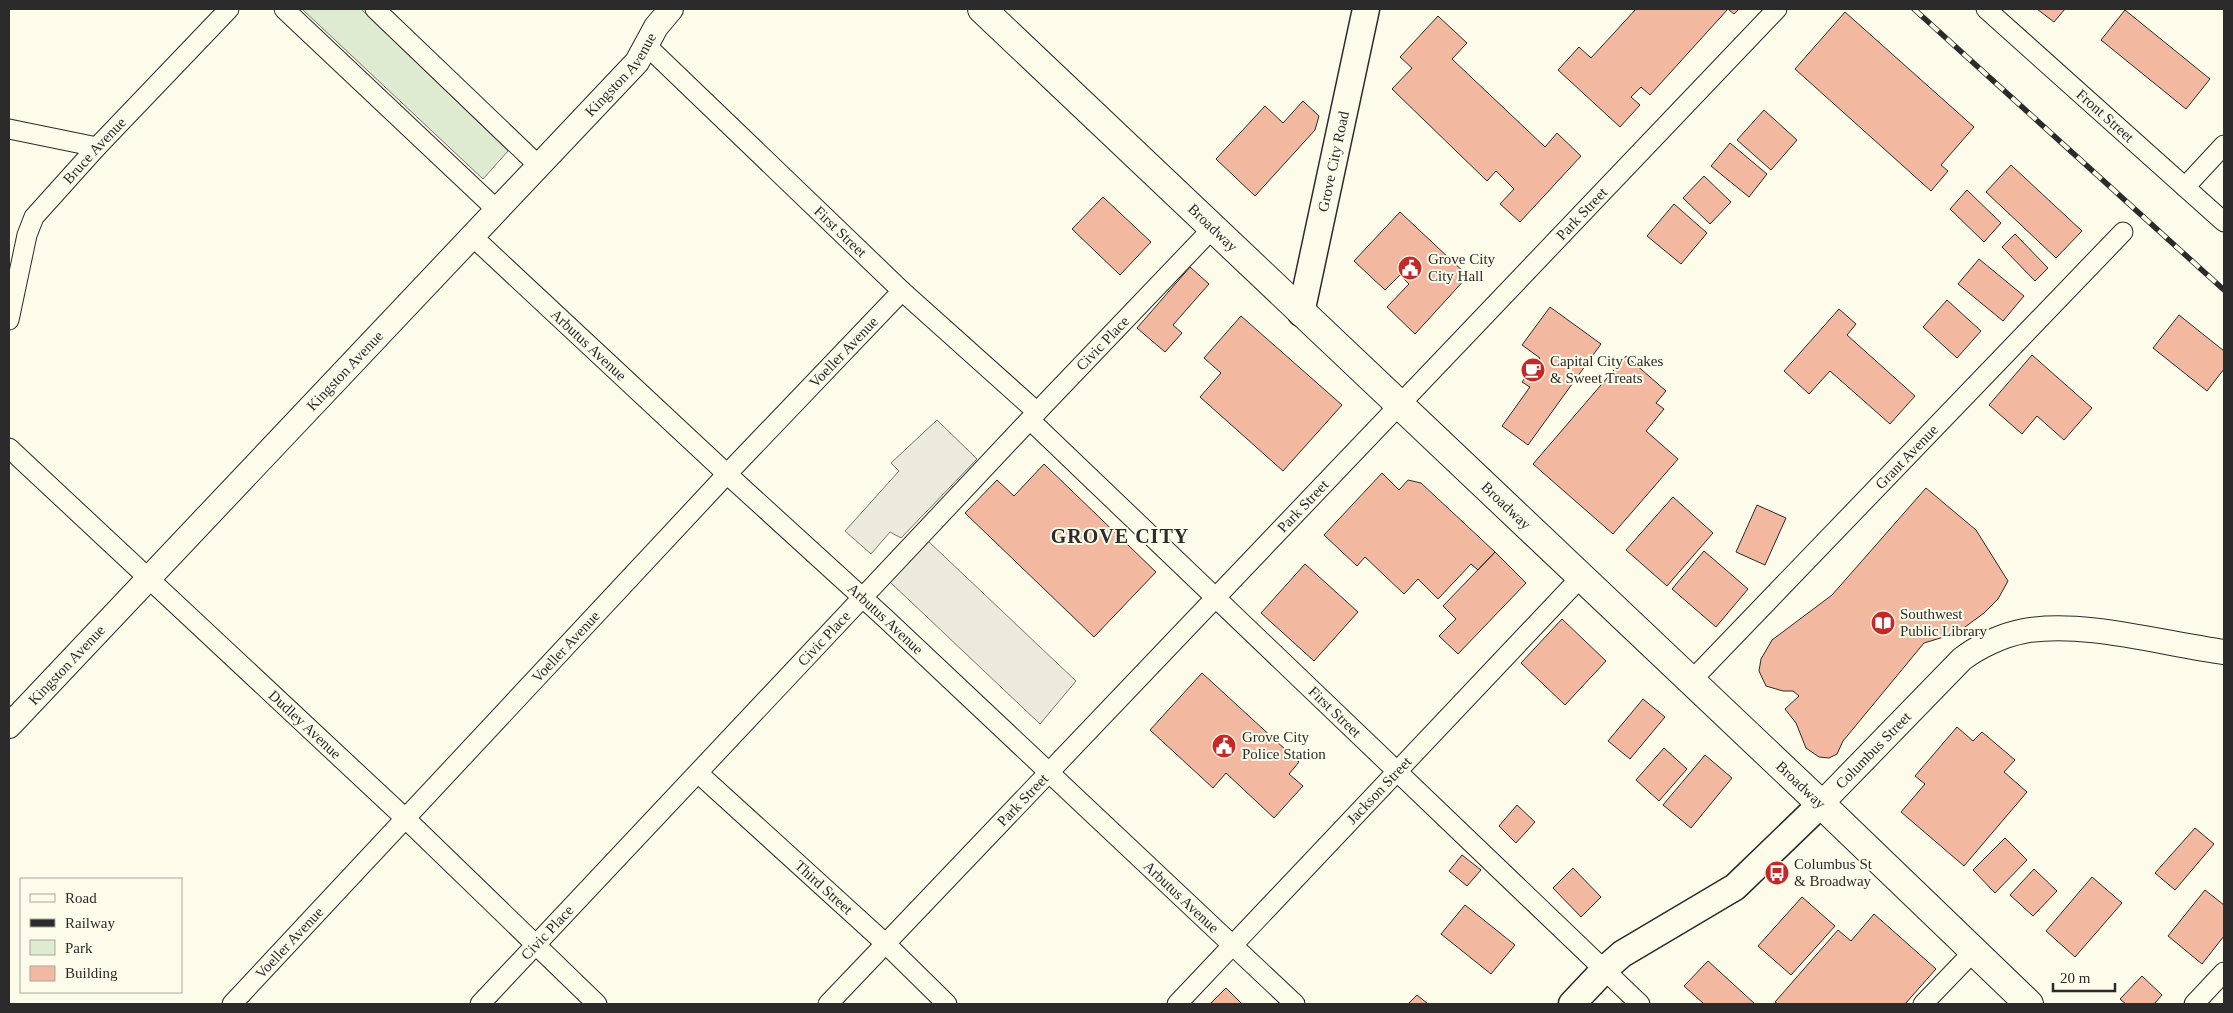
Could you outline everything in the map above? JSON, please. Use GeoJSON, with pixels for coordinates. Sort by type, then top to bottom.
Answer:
{"type":"FeatureCollection","features":[{"type":"Feature","properties":{"kind":"main road","name":"Broadway"},"geometry":{"type":"LineString","coordinates":[[982,9],[1821,804],[2029,1004]]}},
{"type":"Feature","properties":{"kind":"main road","name":"Grove City Road"},"geometry":{"type":"LineString","coordinates":[[1301,313],[1366,9]]}},
{"type":"Feature","properties":{"kind":"main road","name":"Columbus Street"},"geometry":{"type":"LineString","coordinates":[[1572,1004],[1604,969],[1622,954],[1735,887],[1821,804]]}},
{"type":"Feature","properties":{"kind":"street","name":"Bruce Avenue"},"geometry":{"type":"LineString","coordinates":[[9,320],[27,235],[34,217],[97,147],[230,9]]}},
{"type":"Feature","properties":{"kind":"street"},"geometry":{"type":"LineString","coordinates":[[284,9],[498,210]]}},
{"type":"Feature","properties":{"kind":"street"},"geometry":{"type":"LineString","coordinates":[[375,9],[539,166]]}},
{"type":"Feature","properties":{"kind":"street","name":"Kingston Avenue"},"geometry":{"type":"LineString","coordinates":[[9,726],[637,62],[656,27],[671,9]]}},
{"type":"Feature","properties":{"kind":"street","name":"Park Street"},"geometry":{"type":"LineString","coordinates":[[828,1004],[1048,771],[1777,9]]}},
{"type":"Feature","properties":{"kind":"street","name":"Front Street"},"geometry":{"type":"LineString","coordinates":[[1986,9],[2224,222]]}},
{"type":"Feature","properties":{"kind":"street","name":"First Street"},"geometry":{"type":"LineString","coordinates":[[647,46],[1034,416],[1214,598],[1640,1004]]}},
{"type":"Feature","properties":{"kind":"street"},"geometry":{"type":"LineString","coordinates":[[9,129],[97,147]]}},
{"type":"Feature","properties":{"kind":"street"},"geometry":{"type":"LineString","coordinates":[[2185,187],[2224,145]]}},
{"type":"Feature","properties":{"kind":"street","name":"Civic Place"},"geometry":{"type":"LineString","coordinates":[[480,1004],[1212,229]]}},
{"type":"Feature","properties":{"kind":"street","name":"Grant Avenue"},"geometry":{"type":"LineString","coordinates":[[1691,681],[2123,232]]}},
{"type":"Feature","properties":{"kind":"street","name":"Arbutus Avenue"},"geometry":{"type":"LineString","coordinates":[[473,237],[863,598],[1296,1004]]}},
{"type":"Feature","properties":{"kind":"street","name":"Voeller Avenue"},"geometry":{"type":"LineString","coordinates":[[232,1004],[727,474],[902,291]]}},
{"type":"Feature","properties":{"kind":"street","name":"Dudley Avenue"},"geometry":{"type":"LineString","coordinates":[[9,448],[406,819],[597,1004]]}},
{"type":"Feature","properties":{"kind":"street","name":"Jackson Street"},"geometry":{"type":"LineString","coordinates":[[1177,1004],[1581,577]]}},
{"type":"Feature","properties":{"kind":"street","name":"Columbus Street"},"geometry":{"type":"LineString","coordinates":[[1821,804],[1962,659],[1975,650],[2017,632],[2035,629],[2097,631],[2224,652]]}},
{"type":"Feature","properties":{"kind":"street","name":"Third Street"},"geometry":{"type":"LineString","coordinates":[[698,773],[886,944],[947,1004]]}},
{"type":"Feature","properties":{"kind":"street"},"geometry":{"type":"LineString","coordinates":[[1923,1004],[1974,951]]}},
{"type":"Feature","properties":{"kind":"street"},"geometry":{"type":"LineString","coordinates":[[2194,1004],[2224,972]]}},
{"type":"Feature","properties":{"kind":"green space"},"geometry":{"type":"Polygon","coordinates":[[[302,9],[361,9],[508,151],[483,179],[302,9]]]}},
{"type":"Feature","properties":{"kind":"shaded area"},"geometry":{"type":"Polygon","coordinates":[[[937,420],[977,459],[901,538],[890,532],[871,554],[845,531],[899,471],[891,463],[937,420]]]}},
{"type":"Feature","properties":{"kind":"shaded area"},"geometry":{"type":"Polygon","coordinates":[[[928,541],[1076,681],[1040,724],[890,582],[928,541]]]}},
{"type":"Feature","properties":{"kind":"building"},"geometry":{"type":"Polygon","coordinates":[[[1636,9],[1728,9],[1650,95],[1641,87],[1631,97],[1640,105],[1620,127],[1558,70],[1579,47],[1591,58],[1636,9]]]}},
{"type":"Feature","properties":{"kind":"building"},"geometry":{"type":"Polygon","coordinates":[[[1728,9],[1739,9],[1734,14],[1728,9]]]}},
{"type":"Feature","properties":{"kind":"building"},"geometry":{"type":"Polygon","coordinates":[[[2037,9],[2065,9],[2054,22],[2037,9]]]}},
{"type":"Feature","properties":{"kind":"building"},"geometry":{"type":"Polygon","coordinates":[[[2125,10],[2210,79],[2186,109],[2101,40],[2125,10]]]}},
{"type":"Feature","properties":{"kind":"building"},"geometry":{"type":"Polygon","coordinates":[[[1845,12],[1974,127],[1941,165],[1948,171],[1931,191],[1795,69],[1845,12]]]}},
{"type":"Feature","properties":{"kind":"building"},"geometry":{"type":"Polygon","coordinates":[[[1438,16],[1467,43],[1452,59],[1545,147],[1557,133],[1581,156],[1520,222],[1500,204],[1514,189],[1496,171],[1487,181],[1392,89],[1412,68],[1400,57],[1438,16]]]}},
{"type":"Feature","properties":{"kind":"building"},"geometry":{"type":"Polygon","coordinates":[[[1303,101],[1319,116],[1315,130],[1255,196],[1216,159],[1265,106],[1283,123],[1303,101]]]}},
{"type":"Feature","properties":{"kind":"building"},"geometry":{"type":"Polygon","coordinates":[[[1764,110],[1797,140],[1771,170],[1737,140],[1764,110]]]}},
{"type":"Feature","properties":{"kind":"building"},"geometry":{"type":"Polygon","coordinates":[[[1730,143],[1767,174],[1749,197],[1711,166],[1730,143]]]}},
{"type":"Feature","properties":{"kind":"building"},"geometry":{"type":"Polygon","coordinates":[[[2011,165],[2082,231],[2056,258],[1986,192],[2011,165]]]}},
{"type":"Feature","properties":{"kind":"building"},"geometry":{"type":"Polygon","coordinates":[[[1704,176],[1731,202],[1710,224],[1683,198],[1704,176]]]}},
{"type":"Feature","properties":{"kind":"building"},"geometry":{"type":"Polygon","coordinates":[[[1967,190],[2001,223],[1984,242],[1950,209],[1967,190]]]}},
{"type":"Feature","properties":{"kind":"building"},"geometry":{"type":"Polygon","coordinates":[[[1103,197],[1151,242],[1120,275],[1072,229],[1103,197]]]}},
{"type":"Feature","properties":{"kind":"building"},"geometry":{"type":"Polygon","coordinates":[[[1674,204],[1707,233],[1681,264],[1647,236],[1674,204]]]}},
{"type":"Feature","properties":{"kind":"building","name":"Grove City City Hall"},"geometry":{"type":"Polygon","coordinates":[[[1400,212],[1468,276],[1415,334],[1387,307],[1409,284],[1400,275],[1385,290],[1354,261],[1400,212]]]}},
{"type":"Feature","properties":{"kind":"building"},"geometry":{"type":"Polygon","coordinates":[[[2015,234],[2048,268],[2035,281],[2002,247],[2015,234]]]}},
{"type":"Feature","properties":{"kind":"building"},"geometry":{"type":"Polygon","coordinates":[[[1979,259],[2024,296],[2003,321],[1958,284],[1979,259]]]}},
{"type":"Feature","properties":{"kind":"building"},"geometry":{"type":"Polygon","coordinates":[[[1190,267],[1209,284],[1173,325],[1182,333],[1165,352],[1137,328],[1190,267]]]}},
{"type":"Feature","properties":{"kind":"building"},"geometry":{"type":"Polygon","coordinates":[[[1947,300],[1981,331],[1957,358],[1923,327],[1947,300]]]}},
{"type":"Feature","properties":{"kind":"building"},"geometry":{"type":"Polygon","coordinates":[[[1550,307],[1601,344],[1528,445],[1502,426],[1530,387],[1522,382],[1540,358],[1522,345],[1550,307]]]}},
{"type":"Feature","properties":{"kind":"building"},"geometry":{"type":"Polygon","coordinates":[[[1839,309],[1856,324],[1847,335],[1915,396],[1890,424],[1830,371],[1809,394],[1784,371],[1839,309]]]}},
{"type":"Feature","properties":{"kind":"building"},"geometry":{"type":"Polygon","coordinates":[[[2179,315],[2224,351],[2224,369],[2207,391],[2153,348],[2179,315]]]}},
{"type":"Feature","properties":{"kind":"building"},"geometry":{"type":"Polygon","coordinates":[[[1241,316],[1342,405],[1283,471],[1200,397],[1221,373],[1204,358],[1241,316]]]}},
{"type":"Feature","properties":{"kind":"building"},"geometry":{"type":"Polygon","coordinates":[[[2032,355],[2092,408],[2064,440],[2037,416],[2022,434],[1989,405],[2032,355]]]}},
{"type":"Feature","properties":{"kind":"building"},"geometry":{"type":"Polygon","coordinates":[[[1626,356],[1666,391],[1656,403],[1664,409],[1646,431],[1678,459],[1613,534],[1533,464],[1626,356]]]}},
{"type":"Feature","properties":{"kind":"building"},"geometry":{"type":"Polygon","coordinates":[[[1044,464],[1156,572],[1094,637],[965,513],[997,480],[1014,496],[1044,464]]]}},
{"type":"Feature","properties":{"kind":"building"},"geometry":{"type":"Polygon","coordinates":[[[1382,473],[1399,490],[1408,480],[1421,483],[1495,552],[1478,570],[1471,564],[1438,599],[1418,579],[1404,594],[1365,557],[1357,566],[1324,535],[1382,473]]]}},
{"type":"Feature","properties":{"kind":"building","name":"Southwest Public Library"},"geometry":{"type":"Polygon","coordinates":[[[1926,488],[1976,530],[2008,581],[1998,599],[1984,613],[1957,633],[1924,643],[1843,741],[1837,754],[1829,758],[1819,757],[1806,748],[1796,723],[1785,709],[1799,696],[1793,691],[1783,691],[1766,686],[1759,671],[1761,659],[1772,640],[1832,595],[1926,488]]]}},
{"type":"Feature","properties":{"kind":"building"},"geometry":{"type":"Polygon","coordinates":[[[1673,497],[1713,533],[1667,586],[1626,550],[1673,497]]]}},
{"type":"Feature","properties":{"kind":"building"},"geometry":{"type":"Polygon","coordinates":[[[1757,505],[1786,518],[1765,565],[1736,552],[1757,505]]]}},
{"type":"Feature","properties":{"kind":"building"},"geometry":{"type":"Polygon","coordinates":[[[1704,551],[1748,589],[1716,627],[1672,589],[1704,551]]]}},
{"type":"Feature","properties":{"kind":"building"},"geometry":{"type":"Polygon","coordinates":[[[1495,552],[1526,583],[1458,654],[1439,636],[1456,619],[1443,606],[1495,552]]]}},
{"type":"Feature","properties":{"kind":"building"},"geometry":{"type":"Polygon","coordinates":[[[1305,564],[1358,612],[1314,661],[1261,613],[1305,564]]]}},
{"type":"Feature","properties":{"kind":"building"},"geometry":{"type":"Polygon","coordinates":[[[1562,619],[1606,661],[1565,705],[1521,663],[1562,619]]]}},
{"type":"Feature","properties":{"kind":"building","name":"Grove City Police Station"},"geometry":{"type":"Polygon","coordinates":[[[1202,673],[1299,762],[1289,774],[1303,786],[1274,818],[1226,773],[1213,788],[1150,730],[1202,673]]]}},
{"type":"Feature","properties":{"kind":"building"},"geometry":{"type":"Polygon","coordinates":[[[1643,699],[1665,717],[1630,759],[1608,741],[1643,699]]]}},
{"type":"Feature","properties":{"kind":"building"},"geometry":{"type":"Polygon","coordinates":[[[1957,727],[1973,741],[1982,732],[2015,760],[2004,772],[2027,792],[1964,866],[1901,812],[1925,784],[1915,776],[1957,727]]]}},
{"type":"Feature","properties":{"kind":"building"},"geometry":{"type":"Polygon","coordinates":[[[1664,748],[1687,769],[1659,801],[1636,780],[1664,748]]]}},
{"type":"Feature","properties":{"kind":"building"},"geometry":{"type":"Polygon","coordinates":[[[1705,755],[1732,778],[1691,828],[1663,805],[1705,755]]]}},
{"type":"Feature","properties":{"kind":"building"},"geometry":{"type":"Polygon","coordinates":[[[1517,805],[1535,822],[1516,843],[1499,826],[1517,805]]]}},
{"type":"Feature","properties":{"kind":"building"},"geometry":{"type":"Polygon","coordinates":[[[2195,828],[2214,844],[2175,890],[2155,873],[2195,828]]]}},
{"type":"Feature","properties":{"kind":"building"},"geometry":{"type":"Polygon","coordinates":[[[2005,838],[2027,860],[1995,893],[1973,870],[2005,838]]]}},
{"type":"Feature","properties":{"kind":"building"},"geometry":{"type":"Polygon","coordinates":[[[1462,855],[1481,870],[1467,886],[1449,871],[1462,855]]]}},
{"type":"Feature","properties":{"kind":"building"},"geometry":{"type":"Polygon","coordinates":[[[1573,868],[1601,897],[1581,917],[1553,888],[1573,868]]]}},
{"type":"Feature","properties":{"kind":"building"},"geometry":{"type":"Polygon","coordinates":[[[2034,869],[2057,891],[2033,916],[2010,895],[2034,869]]]}},
{"type":"Feature","properties":{"kind":"building"},"geometry":{"type":"Polygon","coordinates":[[[2092,877],[2122,903],[2075,957],[2046,931],[2092,877]]]}},
{"type":"Feature","properties":{"kind":"building"},"geometry":{"type":"Polygon","coordinates":[[[2205,890],[2224,905],[2224,936],[2202,964],[2168,936],[2205,890]]]}},
{"type":"Feature","properties":{"kind":"building"},"geometry":{"type":"Polygon","coordinates":[[[1802,897],[1835,926],[1791,975],[1758,946],[1802,897]]]}},
{"type":"Feature","properties":{"kind":"building"},"geometry":{"type":"Polygon","coordinates":[[[1465,905],[1515,945],[1491,974],[1441,934],[1465,905]]]}},
{"type":"Feature","properties":{"kind":"building"},"geometry":{"type":"Polygon","coordinates":[[[1874,914],[1936,969],[1905,1004],[1778,1004],[1775,1002],[1838,930],[1851,941],[1874,914]]]}},
{"type":"Feature","properties":{"kind":"building"},"geometry":{"type":"Polygon","coordinates":[[[1708,961],[1755,1004],[1704,1004],[1684,986],[1708,961]]]}},
{"type":"Feature","properties":{"kind":"building"},"geometry":{"type":"Polygon","coordinates":[[[2142,976],[2162,995],[2154,1004],[2126,1004],[2120,999],[2142,976]]]}},
{"type":"Feature","properties":{"kind":"building"},"geometry":{"type":"Polygon","coordinates":[[[1226,988],[1242,1004],[1210,1004],[1226,988]]]}},
{"type":"Feature","properties":{"kind":"building"},"geometry":{"type":"Polygon","coordinates":[[[1417,995],[1428,1004],[1408,1004],[1417,995]]]}},
{"type":"Feature","properties":{"kind":"railway"},"geometry":{"type":"LineString","coordinates":[[1914,9],[2224,290]]}},
{"type":"Feature","properties":{"kind":"place","name":"Grove City City Hall"},"geometry":{"type":"Point","coordinates":[1410,268]}},
{"type":"Feature","properties":{"kind":"place","name":"Capital City Cakes & Sweet Treats"},"geometry":{"type":"Point","coordinates":[1533,370]}},
{"type":"Feature","properties":{"kind":"place","name":"Southwest Public Library"},"geometry":{"type":"Point","coordinates":[1883,623]}},
{"type":"Feature","properties":{"kind":"place","name":"Grove City Police Station"},"geometry":{"type":"Point","coordinates":[1224,746]}},
{"type":"Feature","properties":{"kind":"place","name":"Columbus St & Broadway"},"geometry":{"type":"Point","coordinates":[1777,873]}},
{"type":"Feature","properties":{"kind":"district","name":"GROVE CITY"},"geometry":{"type":"Point","coordinates":[1120,536]}}]}
